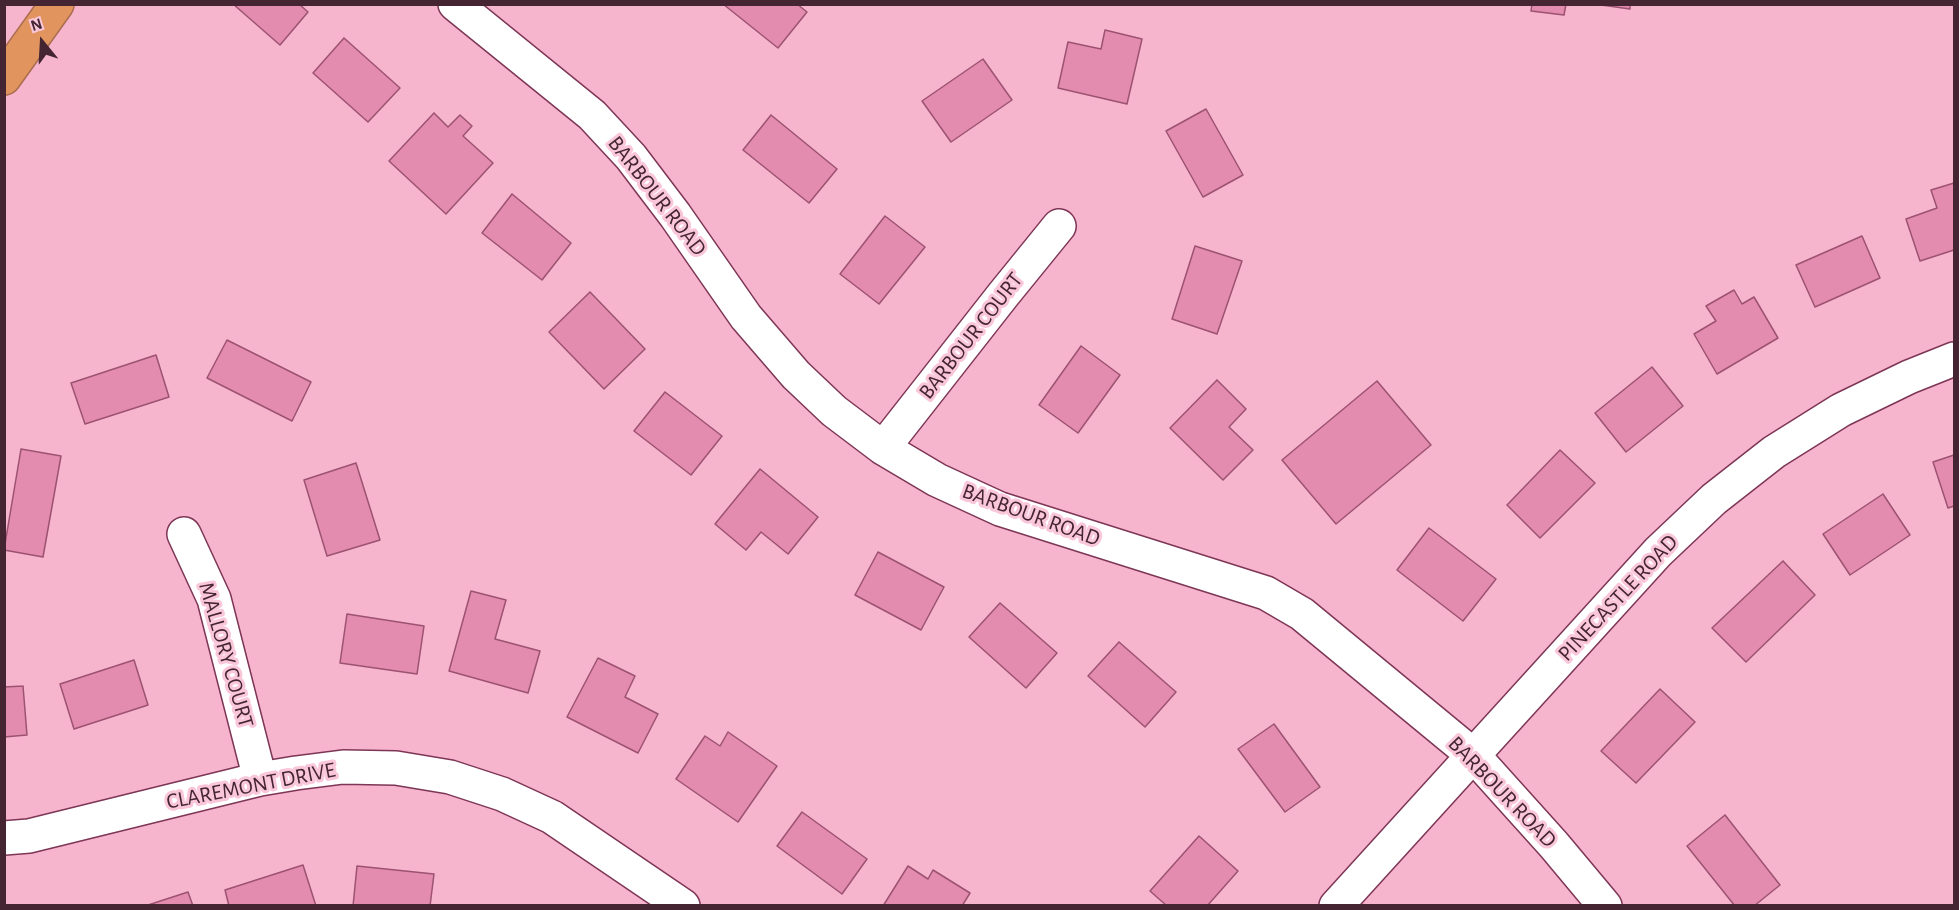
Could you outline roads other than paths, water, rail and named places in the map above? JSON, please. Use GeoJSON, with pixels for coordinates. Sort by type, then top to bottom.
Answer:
{"type":"FeatureCollection","features":[{"type":"Feature","properties":{"kind":"highway"},"geometry":{"type":"LineString","coordinates":[[4,78],[57,4]]}},
{"type":"Feature","properties":{"kind":"street","name":"BARBOUR ROAD"},"geometry":{"type":"LineString","coordinates":[[455,4],[592,115],[631,157],[675,214],[746,317],[796,375],[834,411],[883,448],[937,480],[1000,509],[1266,593],[1302,614],[1473,755],[1605,906]]}},
{"type":"Feature","properties":{"kind":"street","name":"BARBOUR COURT"},"geometry":{"type":"LineString","coordinates":[[883,448],[1002,295],[1059,226]]}},
{"type":"Feature","properties":{"kind":"street","name":"PINECASTLE ROAD"},"geometry":{"type":"LineString","coordinates":[[1336,906],[1658,552],[1714,499],[1774,452],[1841,410],[1909,377],[1954,359]]}},
{"type":"Feature","properties":{"kind":"street","name":"MALLORY COURT"},"geometry":{"type":"LineString","coordinates":[[184,534],[214,599],[260,779]]}},
{"type":"Feature","properties":{"kind":"street","name":"CLAREMONT DRIVE"},"geometry":{"type":"LineString","coordinates":[[4,838],[29,836],[260,779],[343,767],[396,768],[450,777],[502,794],[552,818],[683,906]]}}]}
